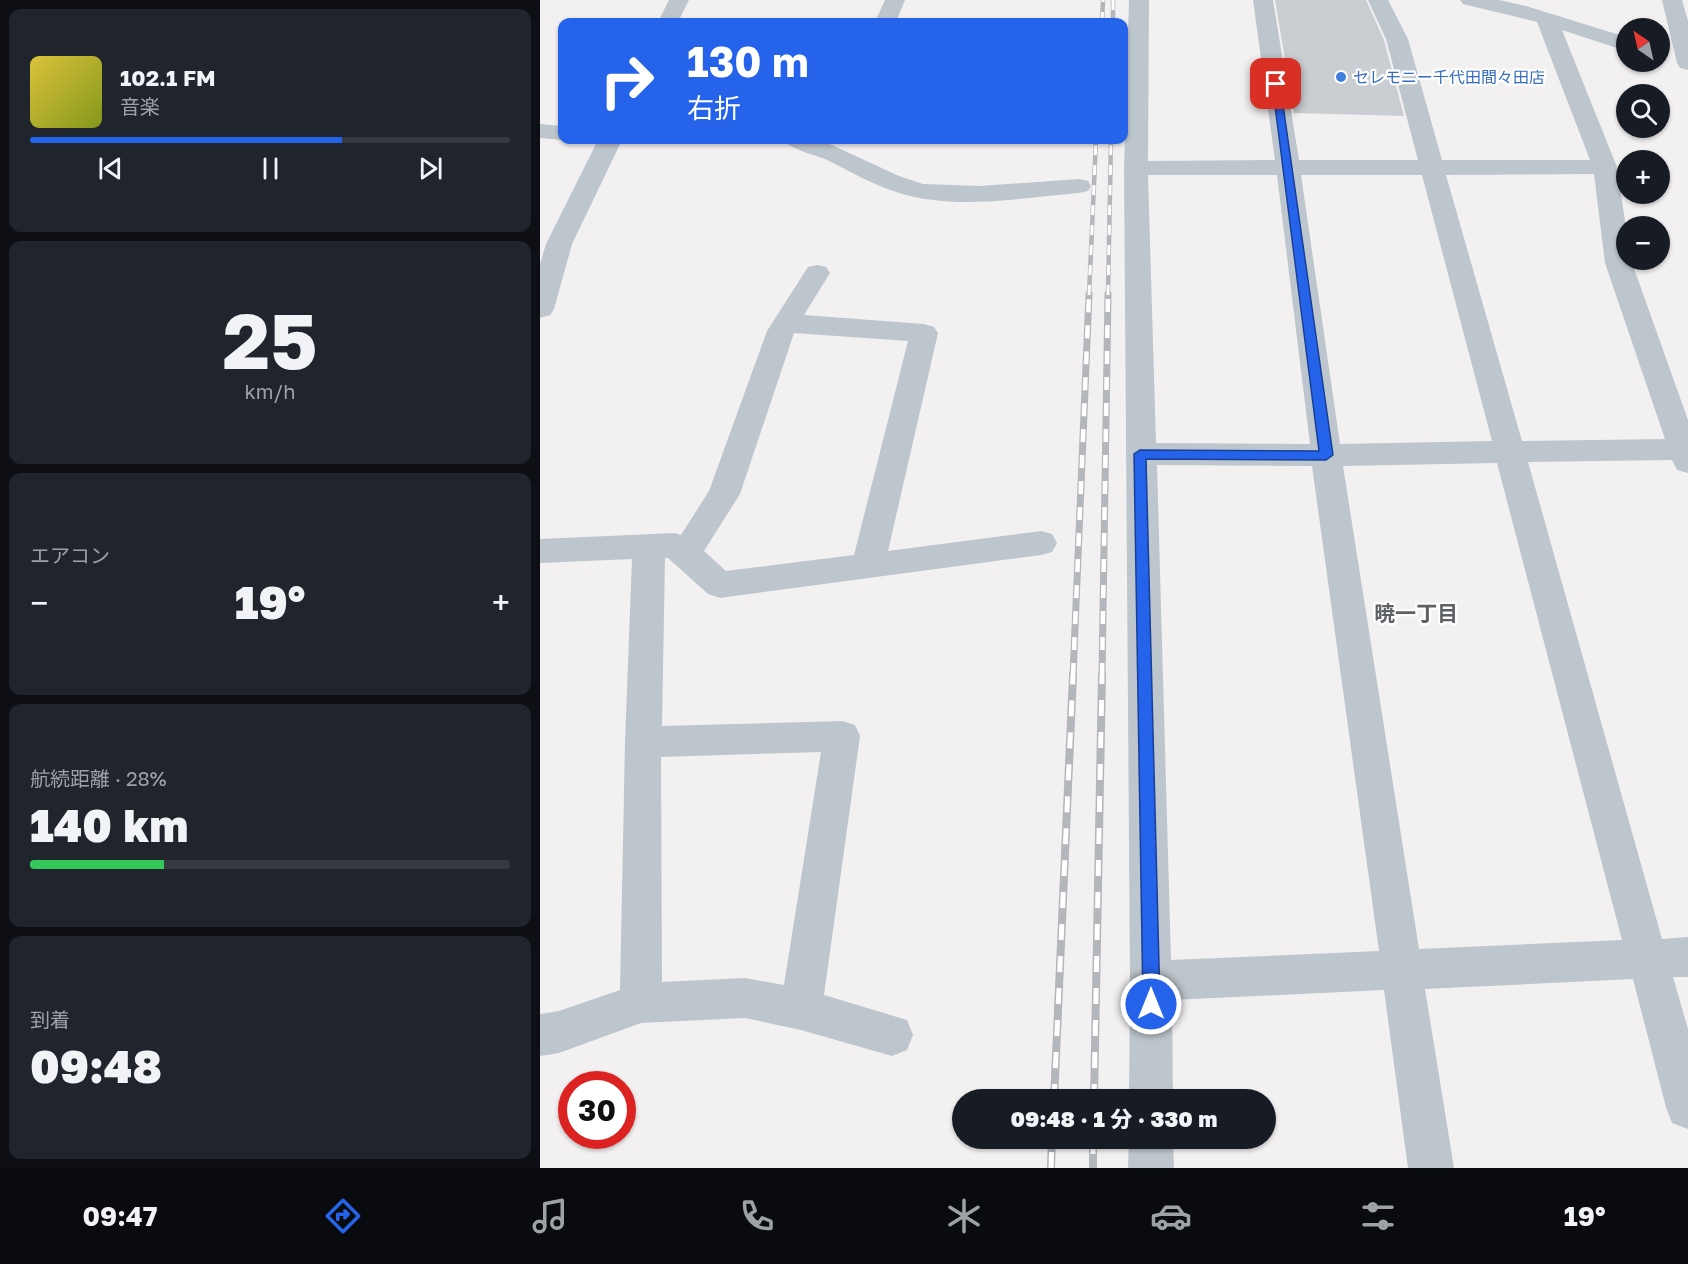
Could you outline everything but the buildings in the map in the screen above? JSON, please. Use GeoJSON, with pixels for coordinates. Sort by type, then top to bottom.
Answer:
{"type":"FeatureCollection","features":[{"type":"Feature","properties":{"kind":"street"},"geometry":{"type":"LineString","coordinates":[[670,18],[679,0]]}},
{"type":"Feature","properties":{"kind":"street"},"geometry":{"type":"LineString","coordinates":[[888,18],[895,0]]}},
{"type":"Feature","properties":{"kind":"street"},"geometry":{"type":"LineString","coordinates":[[1140,0],[1136,168],[1151,1089]]}},
{"type":"Feature","properties":{"kind":"street"},"geometry":{"type":"LineString","coordinates":[[1263,0],[1288,167],[1326,455],[1431,1168]]}},
{"type":"Feature","properties":{"kind":"street"},"geometry":{"type":"LineString","coordinates":[[1378,0],[1397,39],[1688,1107]]}},
{"type":"Feature","properties":{"kind":"street"},"geometry":{"type":"LineString","coordinates":[[1470,0],[1546,18],[1616,41]]}},
{"type":"Feature","properties":{"kind":"street"},"geometry":{"type":"LineString","coordinates":[[1670,57],[1688,63],[1672,0]]}},
{"type":"Feature","properties":{"kind":"street"},"geometry":{"type":"LineString","coordinates":[[1140,454],[1686,453],[1618,263],[1605,167],[1546,18]]}},
{"type":"Feature","properties":{"kind":"street"},"geometry":{"type":"LineString","coordinates":[[540,132],[558,133]]}},
{"type":"Feature","properties":{"kind":"street"},"geometry":{"type":"LineString","coordinates":[[540,309],[549,244],[608,144]]}},
{"type":"Feature","properties":{"kind":"street"},"geometry":{"type":"LineString","coordinates":[[812,144],[862,166],[886,180],[923,191],[972,193],[1078,186]]}},
{"type":"Feature","properties":{"kind":"street"},"geometry":{"type":"LineString","coordinates":[[1136,168],[1605,167]]}},
{"type":"Feature","properties":{"kind":"street"},"geometry":{"type":"LineString","coordinates":[[685,554],[724,494],[781,331],[817,273]]}},
{"type":"Feature","properties":{"kind":"street"},"geometry":{"type":"LineString","coordinates":[[786,323],[924,333],[868,566]]}},
{"type":"Feature","properties":{"kind":"street"},"geometry":{"type":"LineString","coordinates":[[540,551],[675,545],[720,585],[1041,543]]}},
{"type":"Feature","properties":{"kind":"street"},"geometry":{"type":"LineString","coordinates":[[640,1003],[643,742],[649,546]]}},
{"type":"Feature","properties":{"kind":"street"},"geometry":{"type":"LineString","coordinates":[[643,742],[842,736],[801,1009]]}},
{"type":"Feature","properties":{"kind":"street"},"geometry":{"type":"LineString","coordinates":[[1151,981],[1688,957]]}},
{"type":"Feature","properties":{"kind":"street"},"geometry":{"type":"LineString","coordinates":[[540,1035],[559,1032],[640,1003],[745,998],[801,1009],[892,1035]]}},
{"type":"Feature","properties":{"kind":"street"},"geometry":{"type":"LineString","coordinates":[[1151,1149],[1151,1168]]}},
{"type":"Feature","properties":{"kind":"railway"},"geometry":{"type":"LineString","coordinates":[[1102,18],[1103,0]]}},
{"type":"Feature","properties":{"kind":"railway"},"geometry":{"type":"LineString","coordinates":[[1113,0],[1113,18]]}},
{"type":"Feature","properties":{"kind":"railway"},"geometry":{"type":"LineString","coordinates":[[1089,295],[1096,144]]}},
{"type":"Feature","properties":{"kind":"railway"},"geometry":{"type":"LineString","coordinates":[[1108,295],[1111,144]]}},
{"type":"Feature","properties":{"kind":"railway"},"geometry":{"type":"LineString","coordinates":[[1073,676],[1089,294]]}},
{"type":"Feature","properties":{"kind":"railway"},"geometry":{"type":"LineString","coordinates":[[1102,676],[1108,294]]}},
{"type":"Feature","properties":{"kind":"railway"},"geometry":{"type":"LineString","coordinates":[[1054,1089],[1073,675]]}},
{"type":"Feature","properties":{"kind":"railway"},"geometry":{"type":"LineString","coordinates":[[1094,1089],[1102,675]]}},
{"type":"Feature","properties":{"kind":"railway"},"geometry":{"type":"LineString","coordinates":[[1051,1168],[1052,1149]]}},
{"type":"Feature","properties":{"kind":"railway"},"geometry":{"type":"LineString","coordinates":[[1093,1149],[1093,1168]]}},
{"type":"Feature","properties":{"kind":"place","name":"セレモニー千代田間々田店"},"geometry":{"type":"Point","coordinates":[1341,77]}},
{"type":"Feature","properties":{"kind":"district","name":"暁一丁目"},"geometry":{"type":"Point","coordinates":[1416,614]}},
{"type":"Feature","properties":{"kind":"route"},"geometry":{"type":"LineString","coordinates":[[1151,1004],[1140,454],[1326,455],[1276,84]]}}]}
